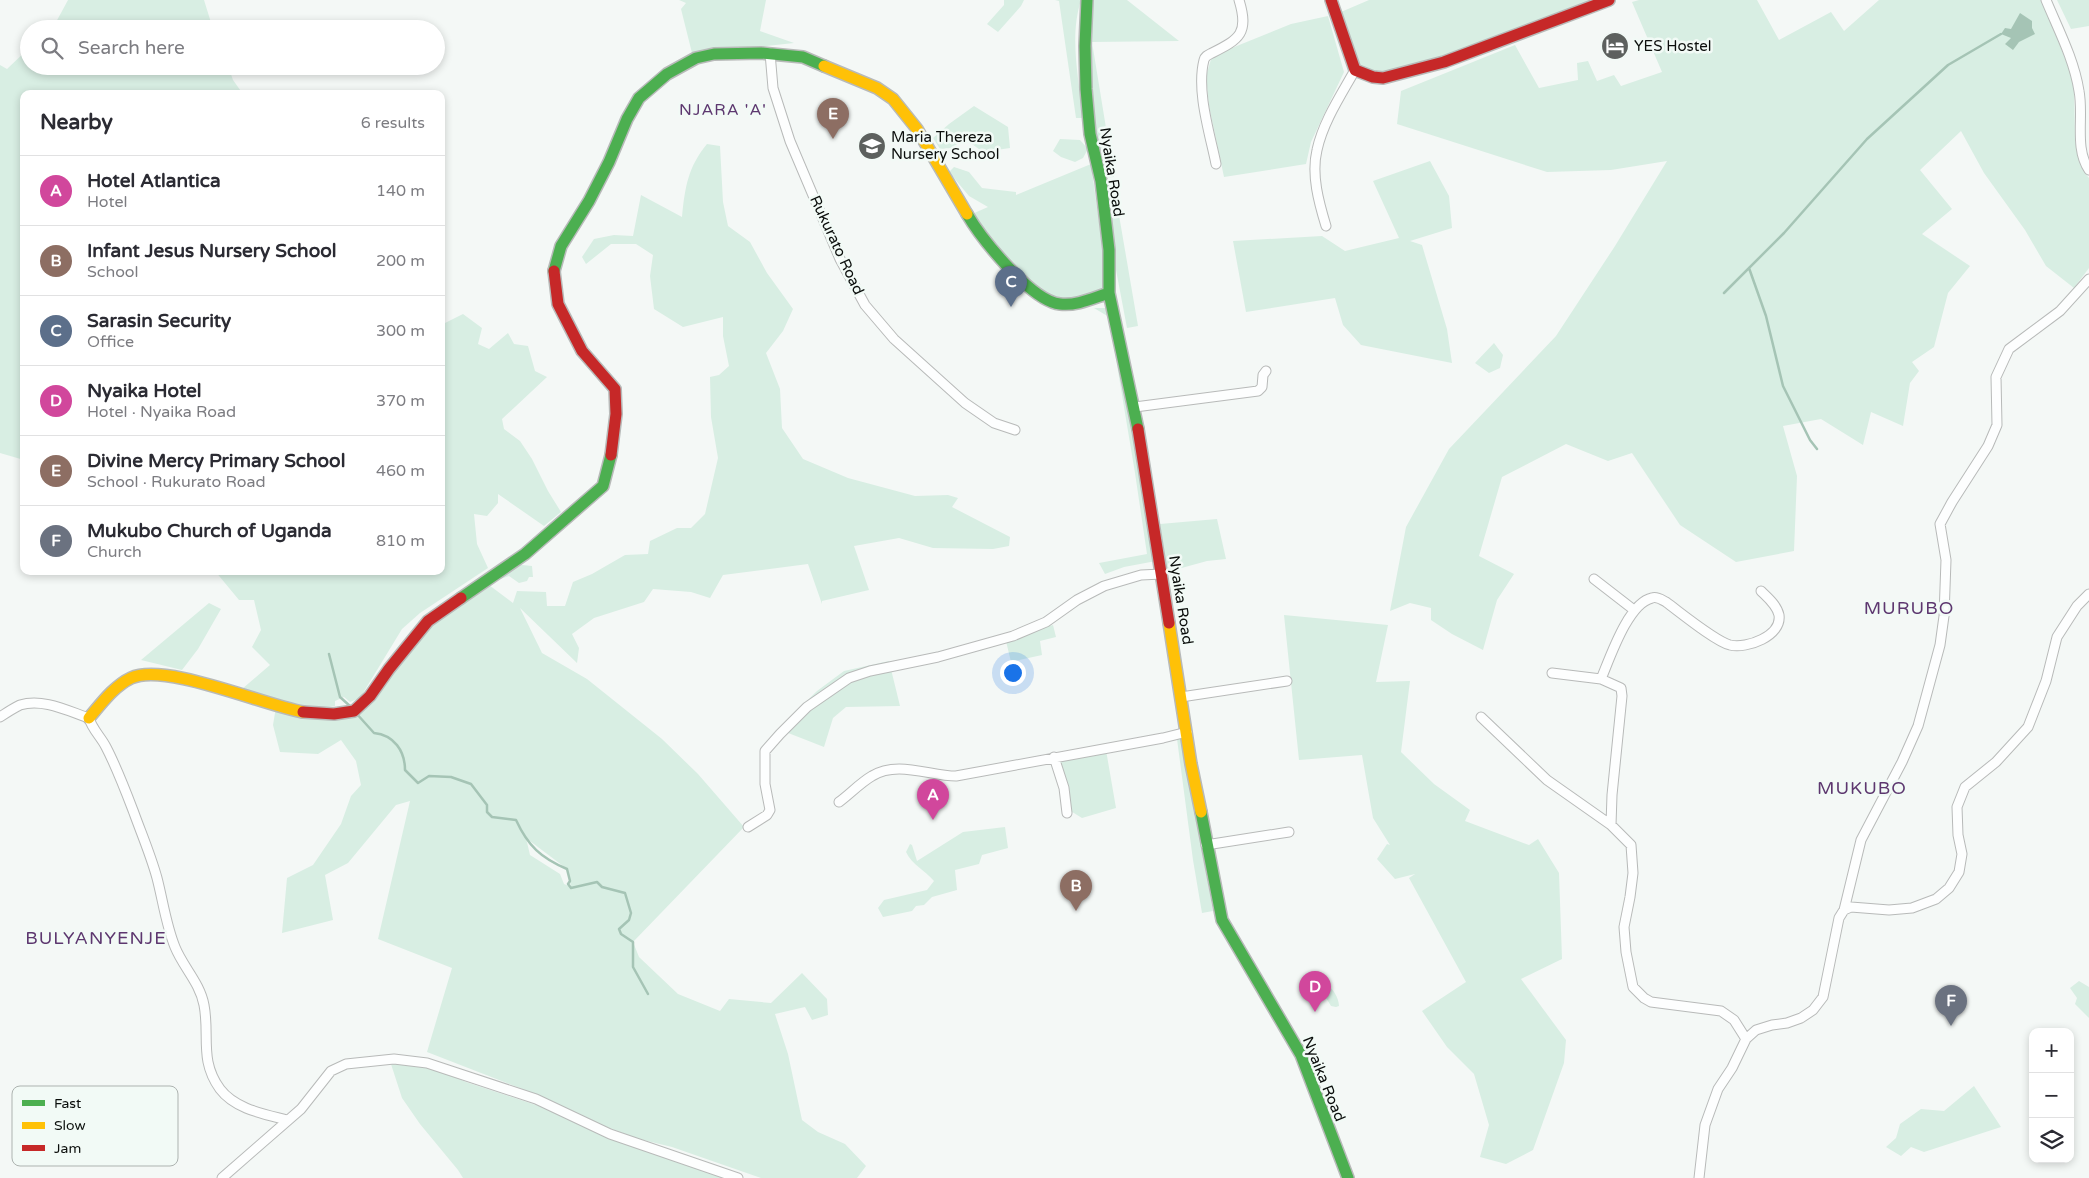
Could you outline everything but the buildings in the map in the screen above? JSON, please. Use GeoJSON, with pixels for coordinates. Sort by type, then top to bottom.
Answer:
{"type":"FeatureCollection","features":[{"type":"Feature","properties":{"kind":"street","name":"Nyaika Road"},"geometry":{"type":"LineString","coordinates":[[1087,0],[1085,46],[1090,134],[1101,181],[1109,250],[1108,292],[1135,407],[1206,845],[1222,920],[1301,1055],[1348,1178]]}},
{"type":"Feature","properties":{"kind":"street"},"geometry":{"type":"LineString","coordinates":[[1216,164],[1204,107],[1202,79],[1204,60],[1207,55],[1236,40],[1240,35],[1244,18],[1239,0]]}},
{"type":"Feature","properties":{"kind":"street"},"geometry":{"type":"LineString","coordinates":[[1330,0],[1355,70],[1373,77],[1383,78],[1444,62],[1609,0]]}},
{"type":"Feature","properties":{"kind":"street"},"geometry":{"type":"LineString","coordinates":[[2046,0],[2070,58],[2079,90],[2081,150],[2089,170]]}},
{"type":"Feature","properties":{"kind":"street"},"geometry":{"type":"LineString","coordinates":[[287,1120],[247,1108],[232,1100],[221,1091],[211,1073],[207,1064],[205,1017],[200,992],[176,950],[156,875],[134,812],[106,747],[90,725],[89,718],[114,689],[129,679],[151,674],[194,681],[301,712],[334,714],[354,711],[370,696],[389,668],[428,621],[526,554],[603,486],[610,465],[617,398],[615,389],[582,351],[558,304],[554,271],[561,246],[589,201],[609,162],[627,119],[639,98],[667,74],[696,58],[714,54],[770,53],[803,57],[828,66],[877,88],[892,100],[917,129],[969,218],[993,250],[1017,277],[1042,298],[1059,304],[1077,303],[1108,292]]}},
{"type":"Feature","properties":{"kind":"street","name":"Rukurato Road"},"geometry":{"type":"LineString","coordinates":[[770,53],[773,88],[790,141],[840,259],[865,305],[894,339],[966,403],[994,423],[1015,430]]}},
{"type":"Feature","properties":{"kind":"street"},"geometry":{"type":"LineString","coordinates":[[1326,226],[1318,200],[1316,152],[1334,107],[1355,70]]}},
{"type":"Feature","properties":{"kind":"street"},"geometry":{"type":"LineString","coordinates":[[1699,1178],[1705,1125],[1718,1089],[1732,1068],[1746,1039],[1756,1030],[1801,1018],[1813,1010],[1823,996],[1839,918],[1844,910],[1861,840],[1902,762],[1918,726],[1940,645],[1944,616],[1946,560],[1940,524],[1988,446],[1997,425],[1996,377],[2009,349],[2060,311],[2089,279]]}},
{"type":"Feature","properties":{"kind":"street"},"geometry":{"type":"LineString","coordinates":[[1135,407],[1258,391],[1262,387],[1263,375],[1266,371]]}},
{"type":"Feature","properties":{"kind":"street"},"geometry":{"type":"LineString","coordinates":[[748,827],[767,815],[770,810],[765,784],[766,751],[807,707],[849,678],[870,671],[938,657],[1013,636],[1046,622],[1077,600],[1104,586],[1141,574],[1162,574]]}},
{"type":"Feature","properties":{"kind":"street"},"geometry":{"type":"LineString","coordinates":[[1594,579],[1634,610]]}},
{"type":"Feature","properties":{"kind":"street"},"geometry":{"type":"LineString","coordinates":[[1601,679],[1620,635],[1634,610],[1650,598],[1660,598],[1725,644],[1742,646],[1762,639],[1779,622],[1778,612],[1774,605],[1761,591]]}},
{"type":"Feature","properties":{"kind":"street"},"geometry":{"type":"LineString","coordinates":[[1844,910],[1851,907],[1889,910],[1912,908],[1936,899],[1949,888],[1959,872],[1962,854],[1958,835],[1958,807],[1965,788],[1996,762],[2028,727],[2046,682],[2057,638],[2077,606],[2089,594]]}},
{"type":"Feature","properties":{"kind":"street"},"geometry":{"type":"LineString","coordinates":[[1552,673],[1601,679],[1621,688],[1622,696],[1612,795],[1611,825]]}},
{"type":"Feature","properties":{"kind":"street"},"geometry":{"type":"LineString","coordinates":[[1181,697],[1287,681]]}},
{"type":"Feature","properties":{"kind":"street"},"geometry":{"type":"LineString","coordinates":[[0,717],[20,705],[38,704],[53,706],[89,718]]}},
{"type":"Feature","properties":{"kind":"street"},"geometry":{"type":"LineString","coordinates":[[1481,717],[1548,780],[1611,825],[1631,844],[1633,857],[1630,896],[1624,927],[1633,987],[1651,1002],[1721,1011],[1734,1020],[1746,1039]]}},
{"type":"Feature","properties":{"kind":"street"},"geometry":{"type":"LineString","coordinates":[[839,802],[872,775],[889,770],[917,770],[943,776],[956,776],[1187,732]]}},
{"type":"Feature","properties":{"kind":"street"},"geometry":{"type":"LineString","coordinates":[[1054,757],[1064,788],[1067,813]]}},
{"type":"Feature","properties":{"kind":"street"},"geometry":{"type":"LineString","coordinates":[[1206,845],[1289,832]]}},
{"type":"Feature","properties":{"kind":"street"},"geometry":{"type":"LineString","coordinates":[[222,1178],[301,1109],[331,1071],[339,1066],[394,1059],[427,1063],[536,1099],[618,1137],[738,1178]]}},
{"type":"Feature","properties":{"kind":"shaded area"},"geometry":{"type":"Polygon","coordinates":[[[68,0],[204,0],[210,20],[57,20],[68,0]]]}},
{"type":"Feature","properties":{"kind":"shaded area"},"geometry":{"type":"Polygon","coordinates":[[[679,0],[766,0],[760,31],[794,43],[705,53],[693,57],[681,9],[686,3],[679,0]]]}},
{"type":"Feature","properties":{"kind":"shaded area"},"geometry":{"type":"Polygon","coordinates":[[[1004,0],[1024,0],[998,32],[987,24],[1004,5],[1004,0]]]}},
{"type":"Feature","properties":{"kind":"shaded area"},"geometry":{"type":"Polygon","coordinates":[[[1055,0],[1081,0],[1077,14],[1075,44],[1083,118],[1076,118],[1059,1],[1055,0]]]}},
{"type":"Feature","properties":{"kind":"shaded area"},"geometry":{"type":"Polygon","coordinates":[[[1094,0],[1127,0],[1179,41],[1092,42],[1114,177],[1101,178],[1093,130],[1088,69],[1094,0]]]}},
{"type":"Feature","properties":{"kind":"shaded area"},"geometry":{"type":"Polygon","coordinates":[[[1369,0],[1603,0],[1444,59],[1385,74],[1373,73],[1361,66],[1354,55],[1341,12],[1369,0]]]}},
{"type":"Feature","properties":{"kind":"shaded area"},"geometry":{"type":"Polygon","coordinates":[[[1639,0],[1757,0],[1779,40],[1831,12],[1844,31],[1879,0],[2042,0],[2074,81],[2075,142],[2085,173],[2089,178],[2089,268],[2074,288],[2046,266],[2025,230],[1984,173],[1961,131],[1920,170],[1952,209],[1922,234],[1970,266],[1948,293],[1934,347],[1912,362],[1919,371],[1910,383],[1903,426],[1871,412],[1863,445],[1821,419],[1783,426],[1797,476],[1794,551],[1736,562],[1680,525],[1632,453],[1608,461],[1566,444],[1502,477],[1479,556],[1514,574],[1497,600],[1483,650],[1452,634],[1431,620],[1431,608],[1410,603],[1390,611],[1406,527],[1449,449],[1556,336],[1615,246],[1667,161],[1611,170],[1547,172],[1397,124],[1401,91],[1515,45],[1539,88],[1578,80],[1577,63],[1588,61],[1597,81],[1614,75],[1621,86],[1662,72],[1632,2],[1639,0]]]}},
{"type":"Feature","properties":{"kind":"shaded area"},"geometry":{"type":"Polygon","coordinates":[[[2057,0],[2089,0],[2089,26],[2071,29],[2057,0]]]}},
{"type":"Feature","properties":{"kind":"shaded area"},"geometry":{"type":"Polygon","coordinates":[[[2020,13],[2032,21],[2032,28],[2035,34],[2019,42],[2013,50],[2005,44],[2011,38],[2001,34],[2005,28],[2011,29],[2020,13]]]}},
{"type":"Feature","properties":{"kind":"shaded area"},"geometry":{"type":"Polygon","coordinates":[[[1328,16],[1344,72],[1311,142],[1306,164],[1224,177],[1209,106],[1206,76],[1212,56],[1291,24],[1328,16]]]}},
{"type":"Feature","properties":{"kind":"shaded area"},"geometry":{"type":"Polygon","coordinates":[[[20,57],[20,75],[231,75],[240,90],[20,90],[20,459],[0,453],[0,65],[7,69],[20,57]]]}},
{"type":"Feature","properties":{"kind":"shaded area"},"geometry":{"type":"Polygon","coordinates":[[[974,106],[1008,127],[1010,148],[983,152],[965,139],[951,148],[940,149],[933,138],[974,106]]]}},
{"type":"Feature","properties":{"kind":"shaded area"},"geometry":{"type":"Polygon","coordinates":[[[1060,139],[1080,140],[1088,149],[1083,158],[1075,162],[1061,157],[1053,151],[1060,139]]]}},
{"type":"Feature","properties":{"kind":"shaded area"},"geometry":{"type":"Polygon","coordinates":[[[707,144],[720,146],[723,202],[728,226],[750,242],[767,273],[793,309],[783,331],[766,353],[780,389],[782,428],[803,459],[848,478],[915,496],[948,495],[958,498],[952,507],[1010,537],[1009,546],[993,549],[933,548],[899,538],[854,546],[869,590],[822,601],[822,604],[808,564],[723,575],[710,598],[691,592],[653,589],[644,602],[594,618],[572,634],[579,648],[577,663],[520,608],[542,653],[587,679],[662,739],[698,774],[744,827],[633,942],[639,957],[678,994],[720,1011],[729,999],[771,1003],[802,973],[827,999],[828,1015],[812,1020],[805,1007],[775,1014],[788,1054],[802,1120],[818,1132],[845,1144],[866,1166],[857,1178],[761,1178],[604,1126],[530,1092],[427,1052],[452,968],[378,939],[410,801],[396,805],[348,863],[325,875],[333,920],[282,933],[287,878],[313,865],[341,824],[351,796],[361,785],[356,761],[341,740],[318,754],[280,752],[273,725],[276,707],[349,714],[404,647],[485,582],[513,603],[517,591],[546,592],[547,606],[565,606],[573,582],[592,574],[625,555],[648,554],[650,541],[677,528],[691,528],[705,514],[718,458],[711,417],[710,377],[719,375],[729,366],[723,336],[723,317],[683,327],[654,309],[650,276],[653,255],[636,244],[611,244],[586,264],[582,257],[594,239],[614,235],[633,236],[641,195],[682,217],[688,178],[707,144]],[[526,838],[530,855],[560,874],[564,884],[571,887],[567,869],[526,838]]]}},
{"type":"Feature","properties":{"kind":"shaded area"},"geometry":{"type":"Polygon","coordinates":[[[1430,161],[1449,196],[1452,228],[1410,241],[1422,245],[1447,329],[1452,363],[1361,345],[1343,325],[1335,298],[1246,312],[1233,241],[1322,236],[1345,251],[1399,238],[1373,181],[1430,161]]]}},
{"type":"Feature","properties":{"kind":"shaded area"},"geometry":{"type":"Polygon","coordinates":[[[1091,164],[1109,295],[1056,302],[1013,270],[972,214],[988,207],[969,196],[949,172],[954,167],[969,172],[982,188],[1016,192],[1016,195],[1091,164]]]}},
{"type":"Feature","properties":{"kind":"shaded area"},"geometry":{"type":"Polygon","coordinates":[[[1104,185],[1114,186],[1138,326],[1127,328],[1113,254],[1104,185]]]}},
{"type":"Feature","properties":{"kind":"shaded area"},"geometry":{"type":"Polygon","coordinates":[[[1094,308],[1111,308],[1156,561],[1124,567],[1105,574],[1099,563],[1147,554],[1109,317],[1094,308]]]}},
{"type":"Feature","properties":{"kind":"shaded area"},"geometry":{"type":"Polygon","coordinates":[[[463,314],[482,328],[478,344],[489,349],[508,333],[514,344],[528,346],[535,371],[547,377],[502,419],[504,429],[520,441],[532,459],[561,512],[544,526],[498,494],[498,503],[487,516],[474,514],[477,544],[488,568],[420,613],[402,629],[360,698],[350,702],[344,697],[335,701],[335,706],[307,709],[242,689],[270,665],[252,647],[261,630],[254,600],[239,600],[218,575],[445,575],[445,323],[463,314]]]}},
{"type":"Feature","properties":{"kind":"shaded area"},"geometry":{"type":"Polygon","coordinates":[[[1494,343],[1503,355],[1500,368],[1489,373],[1475,363],[1494,343]]]}},
{"type":"Feature","properties":{"kind":"shaded area"},"geometry":{"type":"Polygon","coordinates":[[[1217,519],[1226,559],[1207,561],[1167,572],[1160,524],[1217,519]]]}},
{"type":"Feature","properties":{"kind":"shaded area"},"geometry":{"type":"Polygon","coordinates":[[[513,564],[532,566],[533,577],[529,577],[527,581],[519,583],[509,576],[492,582],[513,564]]]}},
{"type":"Feature","properties":{"kind":"shaded area"},"geometry":{"type":"Polygon","coordinates":[[[209,603],[221,609],[198,649],[182,670],[141,660],[209,603]]]}},
{"type":"Feature","properties":{"kind":"shaded area"},"geometry":{"type":"Polygon","coordinates":[[[1284,615],[1388,625],[1376,682],[1410,681],[1401,752],[1434,784],[1470,810],[1465,821],[1529,845],[1538,839],[1559,873],[1562,959],[1521,979],[1566,1040],[1564,1063],[1533,1150],[1506,1164],[1480,1157],[1489,1125],[1474,1074],[1447,1047],[1422,1011],[1466,982],[1409,878],[1415,874],[1395,879],[1377,859],[1387,844],[1390,845],[1373,818],[1362,755],[1299,760],[1284,615]]]}},
{"type":"Feature","properties":{"kind":"shaded area"},"geometry":{"type":"Polygon","coordinates":[[[1053,625],[1056,637],[1040,641],[1042,655],[1011,662],[1006,641],[964,647],[1053,625]]]}},
{"type":"Feature","properties":{"kind":"shaded area"},"geometry":{"type":"Polygon","coordinates":[[[889,661],[900,706],[846,707],[833,718],[824,747],[778,729],[817,691],[844,671],[889,661]]]}},
{"type":"Feature","properties":{"kind":"shaded area"},"geometry":{"type":"Polygon","coordinates":[[[1177,739],[1182,739],[1213,911],[1202,913],[1193,860],[1177,739]]]}},
{"type":"Feature","properties":{"kind":"shaded area"},"geometry":{"type":"Polygon","coordinates":[[[1106,750],[1116,808],[1082,818],[1069,810],[1057,759],[1106,750]]]}},
{"type":"Feature","properties":{"kind":"shaded area"},"geometry":{"type":"Polygon","coordinates":[[[1005,827],[1008,848],[982,855],[979,864],[955,870],[957,890],[932,897],[924,905],[916,906],[912,911],[883,917],[878,908],[884,900],[927,890],[934,881],[909,857],[906,852],[910,844],[917,861],[963,832],[1005,827]]]}},
{"type":"Feature","properties":{"kind":"shaded area"},"geometry":{"type":"Polygon","coordinates":[[[2079,981],[2089,987],[2089,1018],[2075,1004],[2077,998],[2070,988],[2079,981]]]}},
{"type":"Feature","properties":{"kind":"shaded area"},"geometry":{"type":"Polygon","coordinates":[[[1325,984],[1335,993],[1339,1006],[1331,1006],[1320,988],[1325,984]]]}},
{"type":"Feature","properties":{"kind":"shaded area"},"geometry":{"type":"Polygon","coordinates":[[[390,1061],[424,1064],[466,1082],[542,1107],[585,1126],[737,1178],[463,1178],[402,1098],[390,1061]]]}},
{"type":"Feature","properties":{"kind":"shaded area"},"geometry":{"type":"Polygon","coordinates":[[[1974,1086],[2001,1127],[1924,1152],[1911,1147],[1901,1156],[1886,1147],[1896,1138],[1900,1124],[1921,1109],[1944,1111],[1974,1086]]]}},
{"type":"Feature","properties":{"kind":"waterway"},"geometry":{"type":"LineString","coordinates":[[1724,293],[1784,233],[1867,139],[1948,65],[2001,34]]}},
{"type":"Feature","properties":{"kind":"waterway"},"geometry":{"type":"LineString","coordinates":[[1749,268],[1766,316],[1783,386],[1810,440],[1817,449]]}},
{"type":"Feature","properties":{"kind":"waterway"},"geometry":{"type":"LineString","coordinates":[[329,654],[340,697],[351,707]]}},
{"type":"Feature","properties":{"kind":"waterway"},"geometry":{"type":"LineString","coordinates":[[356,713],[374,733],[387,737],[397,745],[403,756],[405,770],[418,783],[429,776],[451,777],[471,784],[487,805],[487,812],[492,817],[516,820],[525,837],[536,850],[567,869],[570,881],[568,884],[571,888],[597,882],[602,887],[625,893],[631,913],[629,920],[619,929],[621,934],[633,942],[633,967],[648,994]]}},
{"type":"Feature","properties":{"kind":"traffic: fast"},"geometry":{"type":"LineString","coordinates":[[1087,0],[1085,46],[1090,134],[1101,181],[1109,250],[1109,293],[1138,429]]}},
{"type":"Feature","properties":{"kind":"traffic: fast"},"geometry":{"type":"LineString","coordinates":[[554,271],[561,246],[589,201],[609,162],[627,119],[639,98],[667,74],[696,58],[714,54],[761,53],[803,57],[824,66]]}},
{"type":"Feature","properties":{"kind":"traffic: fast"},"geometry":{"type":"LineString","coordinates":[[967,214],[983,238],[1008,267],[1035,292],[1048,300],[1060,304],[1073,304],[1109,293]]}},
{"type":"Feature","properties":{"kind":"traffic: fast"},"geometry":{"type":"LineString","coordinates":[[461,598],[525,554],[603,486],[611,455]]}},
{"type":"Feature","properties":{"kind":"traffic: fast"},"geometry":{"type":"LineString","coordinates":[[1201,812],[1222,920],[1301,1055],[1348,1178]]}},
{"type":"Feature","properties":{"kind":"traffic: slow"},"geometry":{"type":"LineString","coordinates":[[824,66],[877,88],[893,99],[917,129],[967,214]]}},
{"type":"Feature","properties":{"kind":"traffic: slow"},"geometry":{"type":"LineString","coordinates":[[1169,623],[1191,764],[1201,812]]}},
{"type":"Feature","properties":{"kind":"traffic: slow"},"geometry":{"type":"LineString","coordinates":[[89,718],[108,696],[125,681],[147,675],[190,680],[303,712]]}},
{"type":"Feature","properties":{"kind":"traffic: jam"},"geometry":{"type":"LineString","coordinates":[[1331,0],[1355,70],[1373,77],[1383,78],[1444,62],[1609,0]]}},
{"type":"Feature","properties":{"kind":"traffic: jam"},"geometry":{"type":"LineString","coordinates":[[554,271],[558,304],[582,351],[615,389],[616,414],[611,455]]}},
{"type":"Feature","properties":{"kind":"traffic: jam"},"geometry":{"type":"LineString","coordinates":[[1138,429],[1169,623]]}},
{"type":"Feature","properties":{"kind":"traffic: jam"},"geometry":{"type":"LineString","coordinates":[[303,712],[334,714],[354,711],[370,696],[428,621],[461,598]]}},
{"type":"Feature","properties":{"kind":"place","name":"YES Hostel"},"geometry":{"type":"Point","coordinates":[1615,46]}},
{"type":"Feature","properties":{"kind":"place","name":"Divine Mercy Primary School"},"geometry":{"type":"Point","coordinates":[833,139]}},
{"type":"Feature","properties":{"kind":"place","name":"Maria Thereza Nursery School"},"geometry":{"type":"Point","coordinates":[872,146]}},
{"type":"Feature","properties":{"kind":"place","name":"Sarasin Security"},"geometry":{"type":"Point","coordinates":[1011,307]}},
{"type":"Feature","properties":{"kind":"place","name":"Hotel Atlantica"},"geometry":{"type":"Point","coordinates":[933,820]}},
{"type":"Feature","properties":{"kind":"place","name":"Infant Jesus Nursery School"},"geometry":{"type":"Point","coordinates":[1076,911]}},
{"type":"Feature","properties":{"kind":"place","name":"Nyaika Hotel"},"geometry":{"type":"Point","coordinates":[1315,1012]}},
{"type":"Feature","properties":{"kind":"place","name":"Mukubo Church of Uganda"},"geometry":{"type":"Point","coordinates":[1951,1026]}},
{"type":"Feature","properties":{"kind":"district","name":"NJARA 'A'"},"geometry":{"type":"Point","coordinates":[723,110]}},
{"type":"Feature","properties":{"kind":"district","name":"MURUBO"},"geometry":{"type":"Point","coordinates":[1909,608]}},
{"type":"Feature","properties":{"kind":"district","name":"MUKUBO"},"geometry":{"type":"Point","coordinates":[1862,788]}},
{"type":"Feature","properties":{"kind":"district","name":"BULYANYENJE"},"geometry":{"type":"Point","coordinates":[96,938]}}]}
